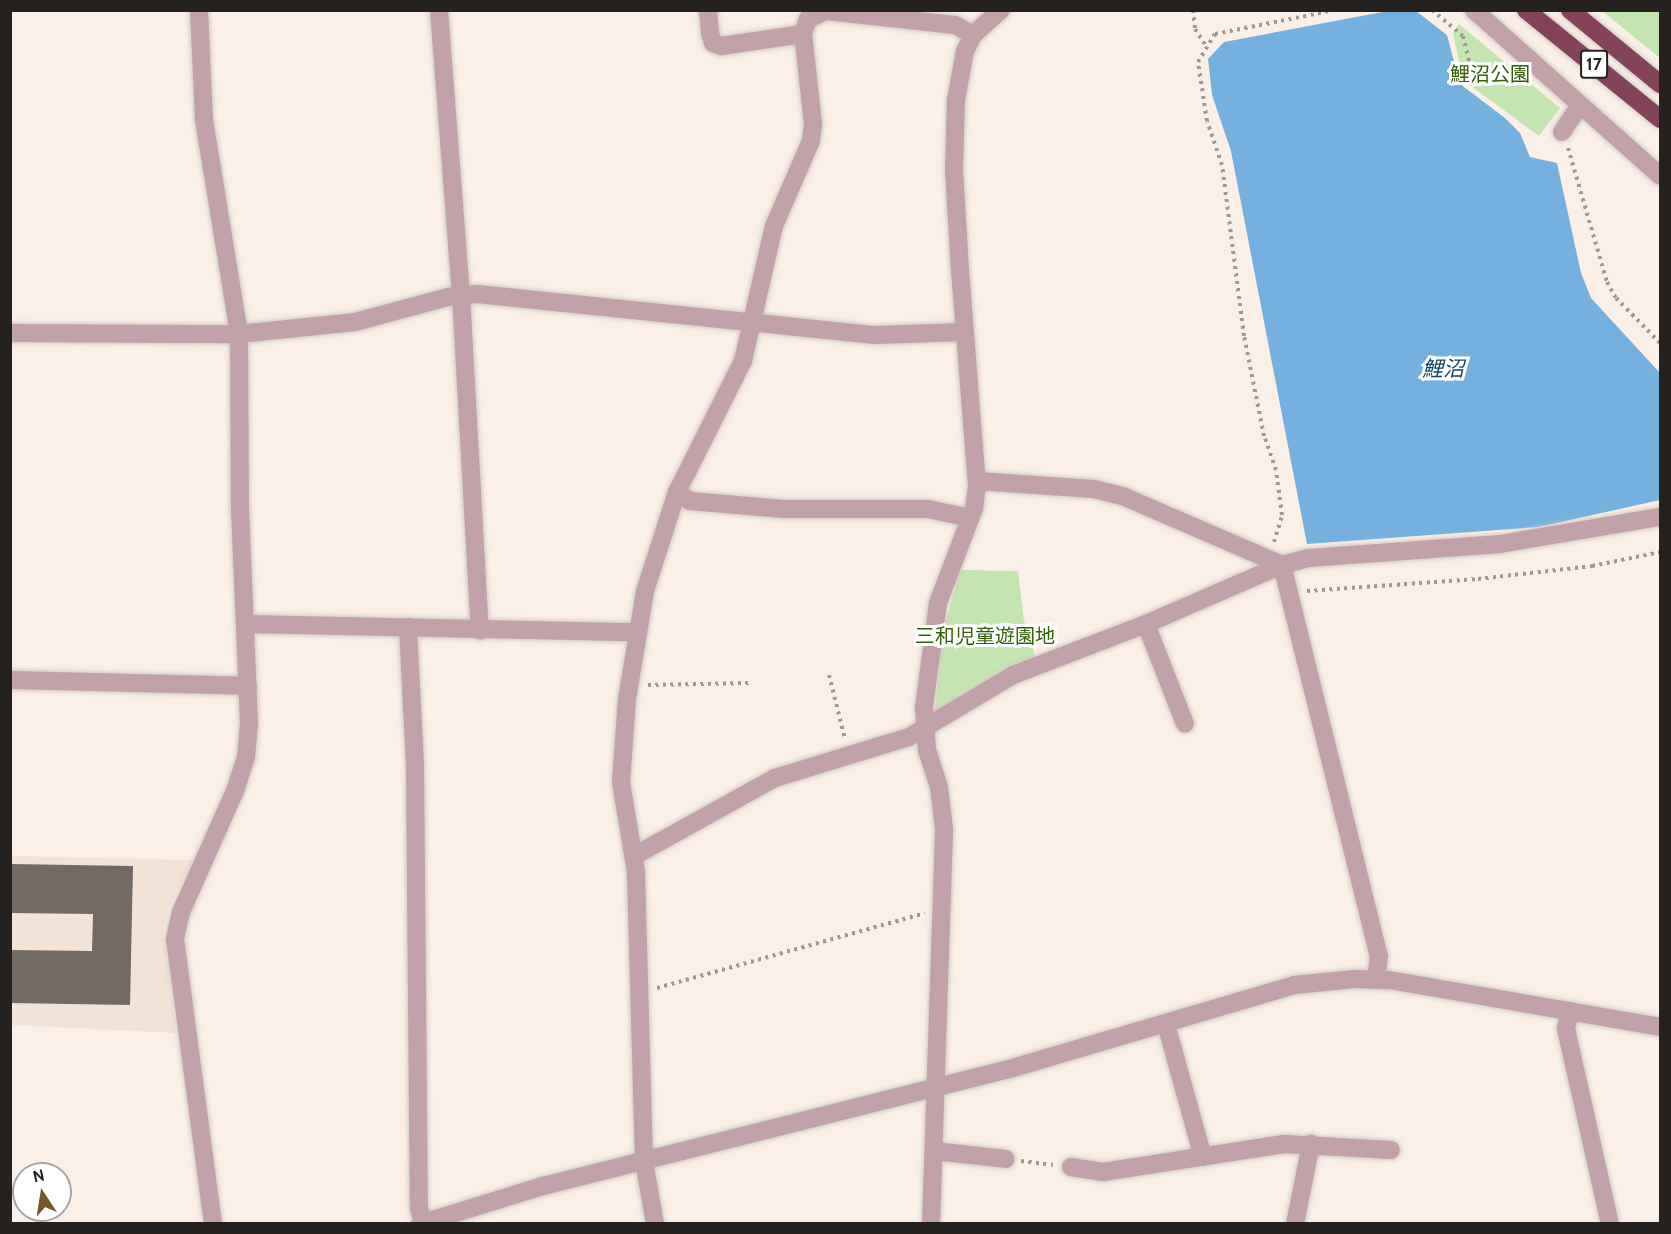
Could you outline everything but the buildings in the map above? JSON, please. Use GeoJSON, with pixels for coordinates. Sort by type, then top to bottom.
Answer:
{"type":"FeatureCollection","features":[{"type":"Feature","properties":{"kind":"highway","name":"17"},"geometry":{"type":"LineString","coordinates":[[1526,10],[1660,119]]}},
{"type":"Feature","properties":{"kind":"highway","name":"17"},"geometry":{"type":"LineString","coordinates":[[1570,10],[1660,84]]}},
{"type":"Feature","properties":{"kind":"street"},"geometry":{"type":"LineString","coordinates":[[199,10],[204,120],[238,333],[248,686],[246,757],[182,912],[175,939],[213,1224]]}},
{"type":"Feature","properties":{"kind":"street"},"geometry":{"type":"LineString","coordinates":[[439,10],[461,295],[480,630]]}},
{"type":"Feature","properties":{"kind":"street"},"geometry":{"type":"LineString","coordinates":[[708,10],[713,43],[721,46],[803,34]]}},
{"type":"Feature","properties":{"kind":"street"},"geometry":{"type":"LineString","coordinates":[[932,1224],[943,806],[924,730],[933,625],[942,588],[970,518],[977,481],[965,332],[954,132],[965,51],[973,35],[1001,10]]}},
{"type":"Feature","properties":{"kind":"street"},"geometry":{"type":"LineString","coordinates":[[1474,10],[1529,56],[1579,107],[1660,177]]}},
{"type":"Feature","properties":{"kind":"street"},"geometry":{"type":"LineString","coordinates":[[655,1224],[644,1161],[634,856],[621,782],[636,632],[655,556],[677,492],[743,362],[774,226],[814,131],[803,34],[812,15],[826,11],[955,25],[973,35]]}},
{"type":"Feature","properties":{"kind":"street"},"geometry":{"type":"LineString","coordinates":[[1562,132],[1579,107]]}},
{"type":"Feature","properties":{"kind":"street"},"geometry":{"type":"LineString","coordinates":[[10,333],[238,333],[356,322],[461,295],[751,320],[875,335],[965,332]]}},
{"type":"Feature","properties":{"kind":"street"},"geometry":{"type":"LineString","coordinates":[[977,481],[1094,489],[1125,497],[1274,561],[1291,595],[1378,956],[1376,979]]}},
{"type":"Feature","properties":{"kind":"street"},"geometry":{"type":"LineString","coordinates":[[677,492],[690,501],[831,511],[928,509],[970,518]]}},
{"type":"Feature","properties":{"kind":"street"},"geometry":{"type":"LineString","coordinates":[[634,856],[760,785],[924,730],[1013,675],[1146,624],[1274,561],[1500,544],[1660,518]]}},
{"type":"Feature","properties":{"kind":"street"},"geometry":{"type":"LineString","coordinates":[[245,624],[636,632]]}},
{"type":"Feature","properties":{"kind":"street"},"geometry":{"type":"LineString","coordinates":[[1146,624],[1185,724]]}},
{"type":"Feature","properties":{"kind":"street"},"geometry":{"type":"LineString","coordinates":[[408,627],[415,766],[419,1208],[421,1223],[644,1161],[936,1087],[1166,1024],[1293,985],[1376,979],[1473,992],[1660,1027]]}},
{"type":"Feature","properties":{"kind":"street"},"geometry":{"type":"LineString","coordinates":[[10,680],[248,686]]}},
{"type":"Feature","properties":{"kind":"street"},"geometry":{"type":"LineString","coordinates":[[1570,1011],[1566,1029],[1610,1224]]}},
{"type":"Feature","properties":{"kind":"street"},"geometry":{"type":"LineString","coordinates":[[1166,1024],[1203,1157]]}},
{"type":"Feature","properties":{"kind":"street"},"geometry":{"type":"LineString","coordinates":[[1071,1167],[1103,1172],[1284,1144],[1391,1150]]}},
{"type":"Feature","properties":{"kind":"street"},"geometry":{"type":"LineString","coordinates":[[1295,1224],[1311,1144]]}},
{"type":"Feature","properties":{"kind":"street"},"geometry":{"type":"LineString","coordinates":[[933,1151],[1006,1159]]}},
{"type":"Feature","properties":{"kind":"path"},"geometry":{"type":"LineString","coordinates":[[1193,10],[1195,29],[1206,46]]}},
{"type":"Feature","properties":{"kind":"path"},"geometry":{"type":"LineString","coordinates":[[1274,561],[1282,515],[1276,470],[1264,436],[1244,336],[1222,165],[1205,110],[1198,62],[1215,33],[1335,10]]}},
{"type":"Feature","properties":{"kind":"path"},"geometry":{"type":"LineString","coordinates":[[1432,10],[1463,36],[1472,70],[1487,84]]}},
{"type":"Feature","properties":{"kind":"path"},"geometry":{"type":"LineString","coordinates":[[1562,132],[1608,282],[1616,298],[1660,343]]}},
{"type":"Feature","properties":{"kind":"path"},"geometry":{"type":"LineString","coordinates":[[1291,595],[1343,588],[1478,579],[1592,566],[1660,552]]}},
{"type":"Feature","properties":{"kind":"path"},"geometry":{"type":"LineString","coordinates":[[829,675],[848,755]]}},
{"type":"Feature","properties":{"kind":"path"},"geometry":{"type":"LineString","coordinates":[[629,686],[749,683]]}},
{"type":"Feature","properties":{"kind":"path"},"geometry":{"type":"LineString","coordinates":[[639,993],[941,909]]}},
{"type":"Feature","properties":{"kind":"path"},"geometry":{"type":"LineString","coordinates":[[1006,1159],[1071,1167]]}},
{"type":"Feature","properties":{"kind":"shaded area"},"geometry":{"type":"Polygon","coordinates":[[[11,856],[194,860],[170,904],[163,930],[176,1033],[11,1025],[11,856]]]}},
{"type":"Feature","properties":{"kind":"green space"},"geometry":{"type":"Polygon","coordinates":[[[1602,11],[1660,11],[1660,58],[1602,11]]]}},
{"type":"Feature","properties":{"kind":"green space","name":"鯉沼公園"},"geometry":{"type":"Polygon","coordinates":[[[1459,24],[1560,108],[1539,136],[1463,80],[1453,33],[1459,24]]]}},
{"type":"Feature","properties":{"kind":"green space","name":"三和児童遊園地"},"geometry":{"type":"Polygon","coordinates":[[[960,570],[1018,571],[1024,621],[1036,659],[940,712],[935,710],[943,631],[960,570]]]}},
{"type":"Feature","properties":{"kind":"water","name":"鯉沼"},"geometry":{"type":"Polygon","coordinates":[[[1388,11],[1416,11],[1447,35],[1460,84],[1505,118],[1520,133],[1530,157],[1557,163],[1581,273],[1591,298],[1660,373],[1660,500],[1539,527],[1307,544],[1231,151],[1212,95],[1208,59],[1224,42],[1388,11]]]}}]}
